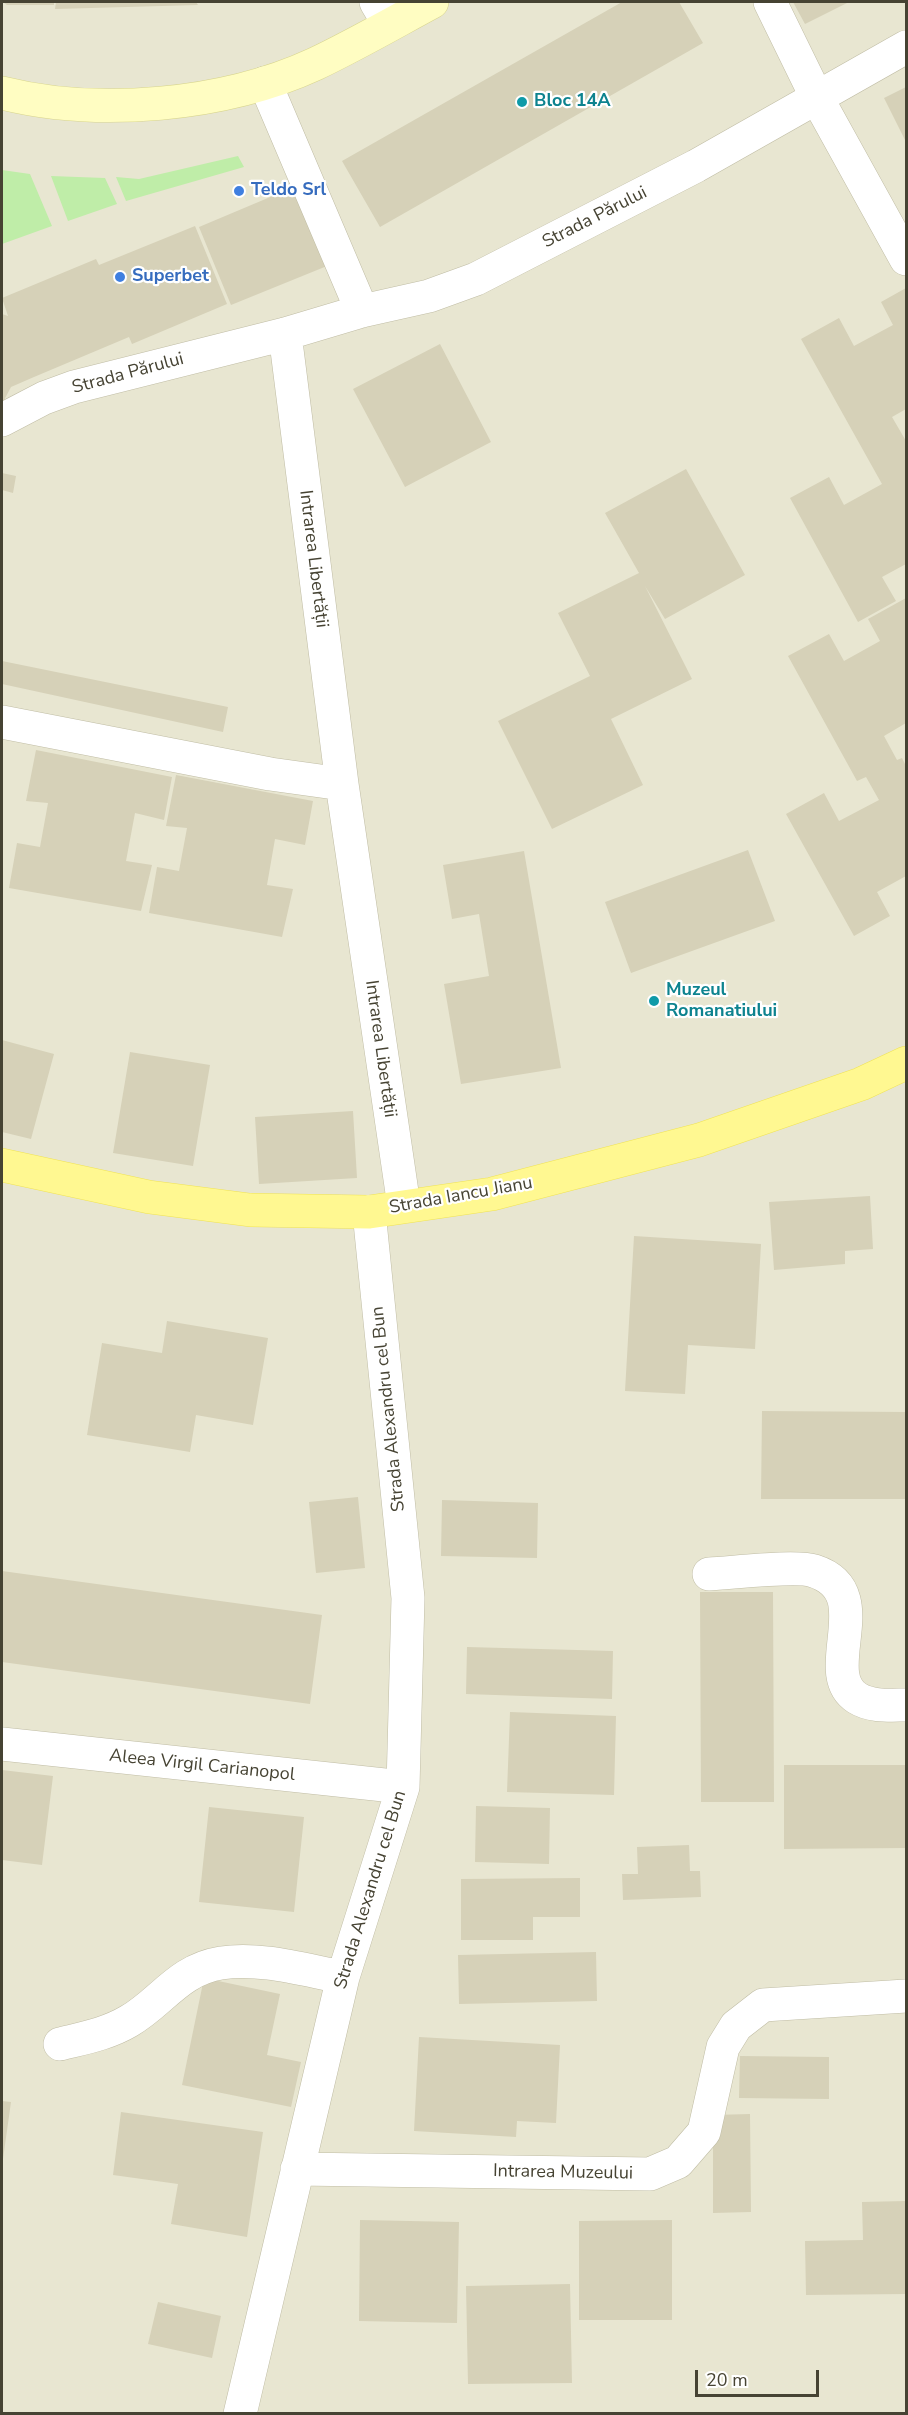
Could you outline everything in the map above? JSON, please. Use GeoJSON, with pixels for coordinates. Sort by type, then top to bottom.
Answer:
{"type":"FeatureCollection","features":[{"type":"Feature","properties":{"kind":"main road"},"geometry":{"type":"LineString","coordinates":[[2,93],[87,104],[154,104],[209,98],[265,83],[314,64],[383,13],[432,2]]}},
{"type":"Feature","properties":{"kind":"main road","name":"Strada Iancu Jianu"},"geometry":{"type":"LineString","coordinates":[[2,1165],[161,1199],[250,1210],[369,1212],[492,1194],[699,1140],[861,1084],[906,1063]]}},
{"type":"Feature","properties":{"kind":"street"},"geometry":{"type":"LineString","coordinates":[[770,2],[817,98],[906,260]]}},
{"type":"Feature","properties":{"kind":"street","name":"Strada Părului"},"geometry":{"type":"LineString","coordinates":[[2,420],[44,398],[74,387],[285,334],[362,311],[429,296],[476,279],[696,166],[906,47]]}},
{"type":"Feature","properties":{"kind":"street"},"geometry":{"type":"LineString","coordinates":[[265,83],[362,311]]}},
{"type":"Feature","properties":{"kind":"street","name":"Intrarea Libertății"},"geometry":{"type":"LineString","coordinates":[[285,334],[342,784],[404,1206]]}},
{"type":"Feature","properties":{"kind":"street"},"geometry":{"type":"LineString","coordinates":[[2,722],[270,774],[342,784]]}},
{"type":"Feature","properties":{"kind":"street","name":"Strada Alexandru cel Bun"},"geometry":{"type":"LineString","coordinates":[[240,2414],[343,1977],[403,1787],[408,1598],[369,1212]]}},
{"type":"Feature","properties":{"kind":"street"},"geometry":{"type":"LineString","coordinates":[[709,1574],[797,1570],[814,1571],[832,1580],[843,1595],[846,1609],[843,1662],[844,1681],[848,1689],[858,1699],[877,1704],[906,1705]]}},
{"type":"Feature","properties":{"kind":"street","name":"Aleea Virgil Carianopol"},"geometry":{"type":"LineString","coordinates":[[2,1744],[403,1787]]}},
{"type":"Feature","properties":{"kind":"street"},"geometry":{"type":"LineString","coordinates":[[60,2044],[104,2033],[131,2020],[175,1982],[220,1964],[260,1962],[343,1977]]}},
{"type":"Feature","properties":{"kind":"street","name":"Intrarea Muzeului"},"geometry":{"type":"LineString","coordinates":[[297,2169],[650,2174],[678,2162],[705,2132],[723,2047],[736,2026],[763,2006],[906,1996]]}},
{"type":"Feature","properties":{"kind":"shaded area"},"geometry":{"type":"Polygon","coordinates":[[[2,2],[906,2],[906,2413],[2,2413],[2,2]]]}},
{"type":"Feature","properties":{"kind":"green space"},"geometry":{"type":"Polygon","coordinates":[[[238,156],[244,167],[126,201],[116,177],[139,179],[238,156]]]}},
{"type":"Feature","properties":{"kind":"green space"},"geometry":{"type":"Polygon","coordinates":[[[2,170],[30,174],[52,226],[2,244],[2,170]]]}},
{"type":"Feature","properties":{"kind":"green space"},"geometry":{"type":"Polygon","coordinates":[[[51,176],[105,178],[117,204],[68,221],[51,176]]]}},
{"type":"Feature","properties":{"kind":"building"},"geometry":{"type":"Polygon","coordinates":[[[3,2],[54,2],[54,5],[7,5],[3,2]]]}},
{"type":"Feature","properties":{"kind":"building"},"geometry":{"type":"Polygon","coordinates":[[[56,2],[196,2],[198,5],[55,9],[56,2]]]}},
{"type":"Feature","properties":{"kind":"building","name":"Bloc 14A"},"geometry":{"type":"Polygon","coordinates":[[[622,2],[679,2],[703,43],[380,227],[342,161],[622,2]]]}},
{"type":"Feature","properties":{"kind":"building"},"geometry":{"type":"Polygon","coordinates":[[[793,2],[849,2],[805,24],[793,2]]]}},
{"type":"Feature","properties":{"kind":"building"},"geometry":{"type":"Polygon","coordinates":[[[906,87],[906,142],[884,98],[906,87]]]}},
{"type":"Feature","properties":{"kind":"building"},"geometry":{"type":"Polygon","coordinates":[[[294,187],[327,266],[231,305],[199,227],[294,187]]]}},
{"type":"Feature","properties":{"kind":"building"},"geometry":{"type":"Polygon","coordinates":[[[195,226],[227,304],[132,344],[129,337],[11,387],[2,404],[2,314],[8,316],[2,298],[96,259],[99,265],[195,226]]]}},
{"type":"Feature","properties":{"kind":"building"},"geometry":{"type":"Polygon","coordinates":[[[906,288],[906,409],[892,417],[906,441],[906,564],[882,577],[896,601],[858,622],[790,498],[829,477],[844,505],[882,484],[801,339],[839,318],[854,346],[893,325],[881,302],[906,288]]]}},
{"type":"Feature","properties":{"kind":"building"},"geometry":{"type":"Polygon","coordinates":[[[440,344],[491,442],[405,487],[353,389],[440,344]]]}},
{"type":"Feature","properties":{"kind":"building"},"geometry":{"type":"Polygon","coordinates":[[[686,469],[745,575],[665,619],[645,586],[692,679],[611,719],[643,785],[552,829],[498,721],[590,676],[558,613],[639,573],[605,513],[686,469]]]}},
{"type":"Feature","properties":{"kind":"building"},"geometry":{"type":"Polygon","coordinates":[[[2,473],[16,476],[13,493],[2,490],[2,473]]]}},
{"type":"Feature","properties":{"kind":"building"},"geometry":{"type":"Polygon","coordinates":[[[906,598],[906,723],[884,736],[897,760],[902,758],[906,766],[906,876],[877,892],[890,916],[854,936],[786,814],[824,793],[839,821],[879,800],[866,777],[857,781],[788,656],[829,634],[844,661],[880,641],[868,619],[906,598]]]}},
{"type":"Feature","properties":{"kind":"building"},"geometry":{"type":"Polygon","coordinates":[[[2,661],[228,707],[223,732],[2,684],[2,661]]]}},
{"type":"Feature","properties":{"kind":"building"},"geometry":{"type":"Polygon","coordinates":[[[36,750],[172,777],[164,820],[135,813],[126,861],[152,865],[141,911],[9,888],[17,843],[40,847],[48,803],[26,801],[36,750]]]}},
{"type":"Feature","properties":{"kind":"building"},"geometry":{"type":"Polygon","coordinates":[[[176,775],[313,801],[305,845],[275,839],[267,885],[293,889],[282,937],[149,913],[157,867],[179,871],[187,828],[166,826],[176,775]]]}},
{"type":"Feature","properties":{"kind":"building"},"geometry":{"type":"Polygon","coordinates":[[[748,850],[775,921],[631,973],[605,902],[748,850]]]}},
{"type":"Feature","properties":{"kind":"building"},"geometry":{"type":"Polygon","coordinates":[[[524,851],[561,1068],[461,1084],[444,984],[489,976],[479,914],[452,919],[443,865],[524,851]]]}},
{"type":"Feature","properties":{"kind":"building"},"geometry":{"type":"Polygon","coordinates":[[[2,1040],[54,1054],[31,1139],[2,1132],[2,1040]]]}},
{"type":"Feature","properties":{"kind":"building"},"geometry":{"type":"Polygon","coordinates":[[[130,1052],[210,1065],[193,1166],[113,1153],[130,1052]]]}},
{"type":"Feature","properties":{"kind":"building"},"geometry":{"type":"Polygon","coordinates":[[[353,1111],[357,1178],[259,1184],[255,1117],[353,1111]]]}},
{"type":"Feature","properties":{"kind":"building"},"geometry":{"type":"Polygon","coordinates":[[[870,1196],[873,1249],[845,1251],[845,1264],[774,1270],[769,1202],[870,1196]]]}},
{"type":"Feature","properties":{"kind":"building"},"geometry":{"type":"Polygon","coordinates":[[[634,1236],[761,1244],[755,1349],[688,1345],[685,1394],[625,1391],[634,1236]]]}},
{"type":"Feature","properties":{"kind":"building"},"geometry":{"type":"Polygon","coordinates":[[[167,1321],[268,1338],[253,1425],[196,1415],[190,1452],[87,1435],[102,1343],[162,1353],[167,1321]]]}},
{"type":"Feature","properties":{"kind":"building"},"geometry":{"type":"Polygon","coordinates":[[[762,1411],[906,1412],[906,1499],[761,1499],[762,1411]]]}},
{"type":"Feature","properties":{"kind":"building"},"geometry":{"type":"Polygon","coordinates":[[[358,1497],[365,1568],[316,1573],[309,1502],[358,1497]]]}},
{"type":"Feature","properties":{"kind":"building"},"geometry":{"type":"Polygon","coordinates":[[[442,1500],[538,1503],[537,1558],[441,1556],[442,1500]]]}},
{"type":"Feature","properties":{"kind":"building"},"geometry":{"type":"Polygon","coordinates":[[[2,1571],[322,1615],[310,1704],[2,1662],[2,1571]]]}},
{"type":"Feature","properties":{"kind":"building"},"geometry":{"type":"Polygon","coordinates":[[[700,1592],[773,1592],[774,1802],[701,1802],[700,1592]]]}},
{"type":"Feature","properties":{"kind":"building"},"geometry":{"type":"Polygon","coordinates":[[[467,1647],[613,1651],[612,1699],[466,1694],[467,1647]]]}},
{"type":"Feature","properties":{"kind":"building"},"geometry":{"type":"Polygon","coordinates":[[[510,1712],[616,1716],[614,1795],[507,1792],[510,1712]]]}},
{"type":"Feature","properties":{"kind":"building"},"geometry":{"type":"Polygon","coordinates":[[[784,1765],[906,1765],[906,1848],[784,1849],[784,1765]]]}},
{"type":"Feature","properties":{"kind":"building"},"geometry":{"type":"Polygon","coordinates":[[[2,1770],[53,1776],[42,1865],[2,1860],[2,1770]]]}},
{"type":"Feature","properties":{"kind":"building"},"geometry":{"type":"Polygon","coordinates":[[[476,1806],[550,1808],[549,1864],[475,1862],[476,1806]]]}},
{"type":"Feature","properties":{"kind":"building"},"geometry":{"type":"Polygon","coordinates":[[[209,1807],[304,1817],[294,1912],[199,1902],[209,1807]]]}},
{"type":"Feature","properties":{"kind":"building"},"geometry":{"type":"Polygon","coordinates":[[[689,1845],[690,1871],[700,1871],[701,1897],[623,1900],[622,1874],[638,1874],[637,1847],[689,1845]]]}},
{"type":"Feature","properties":{"kind":"building"},"geometry":{"type":"Polygon","coordinates":[[[580,1878],[580,1917],[533,1917],[533,1940],[461,1940],[461,1879],[580,1878]]]}},
{"type":"Feature","properties":{"kind":"building"},"geometry":{"type":"Polygon","coordinates":[[[596,1952],[597,2001],[459,2004],[458,1955],[596,1952]]]}},
{"type":"Feature","properties":{"kind":"building"},"geometry":{"type":"Polygon","coordinates":[[[204,1978],[280,1994],[267,2055],[301,2062],[291,2107],[182,2085],[204,1978]]]}},
{"type":"Feature","properties":{"kind":"building"},"geometry":{"type":"Polygon","coordinates":[[[419,2037],[560,2045],[556,2123],[517,2121],[516,2137],[414,2131],[419,2037]]]}},
{"type":"Feature","properties":{"kind":"building"},"geometry":{"type":"Polygon","coordinates":[[[740,2056],[829,2057],[829,2099],[739,2098],[740,2056]]]}},
{"type":"Feature","properties":{"kind":"building"},"geometry":{"type":"Polygon","coordinates":[[[2,2101],[11,2102],[3,2159],[2,2159],[2,2101]]]}},
{"type":"Feature","properties":{"kind":"building"},"geometry":{"type":"Polygon","coordinates":[[[121,2112],[263,2132],[247,2237],[171,2224],[178,2184],[113,2175],[121,2112]]]}},
{"type":"Feature","properties":{"kind":"building"},"geometry":{"type":"Polygon","coordinates":[[[750,2114],[751,2212],[713,2213],[713,2115],[750,2114]]]}},
{"type":"Feature","properties":{"kind":"building"},"geometry":{"type":"Polygon","coordinates":[[[906,2201],[906,2294],[806,2295],[805,2241],[863,2240],[862,2202],[906,2201]]]}},
{"type":"Feature","properties":{"kind":"building"},"geometry":{"type":"Polygon","coordinates":[[[360,2220],[459,2222],[457,2323],[359,2321],[360,2220]]]}},
{"type":"Feature","properties":{"kind":"building"},"geometry":{"type":"Polygon","coordinates":[[[672,2220],[672,2320],[579,2320],[579,2221],[672,2220]]]}},
{"type":"Feature","properties":{"kind":"building"},"geometry":{"type":"Polygon","coordinates":[[[570,2284],[572,2383],[468,2384],[466,2286],[570,2284]]]}},
{"type":"Feature","properties":{"kind":"building"},"geometry":{"type":"Polygon","coordinates":[[[158,2302],[221,2316],[212,2358],[148,2344],[158,2302]]]}},
{"type":"Feature","properties":{"kind":"place","name":"Bloc 14A"},"geometry":{"type":"Point","coordinates":[522,102]}},
{"type":"Feature","properties":{"kind":"place","name":"Teldo Srl"},"geometry":{"type":"Point","coordinates":[239,191]}},
{"type":"Feature","properties":{"kind":"place","name":"Superbet"},"geometry":{"type":"Point","coordinates":[120,277]}},
{"type":"Feature","properties":{"kind":"place","name":"Muzeul Romanatiului"},"geometry":{"type":"Point","coordinates":[654,1001]}}]}
